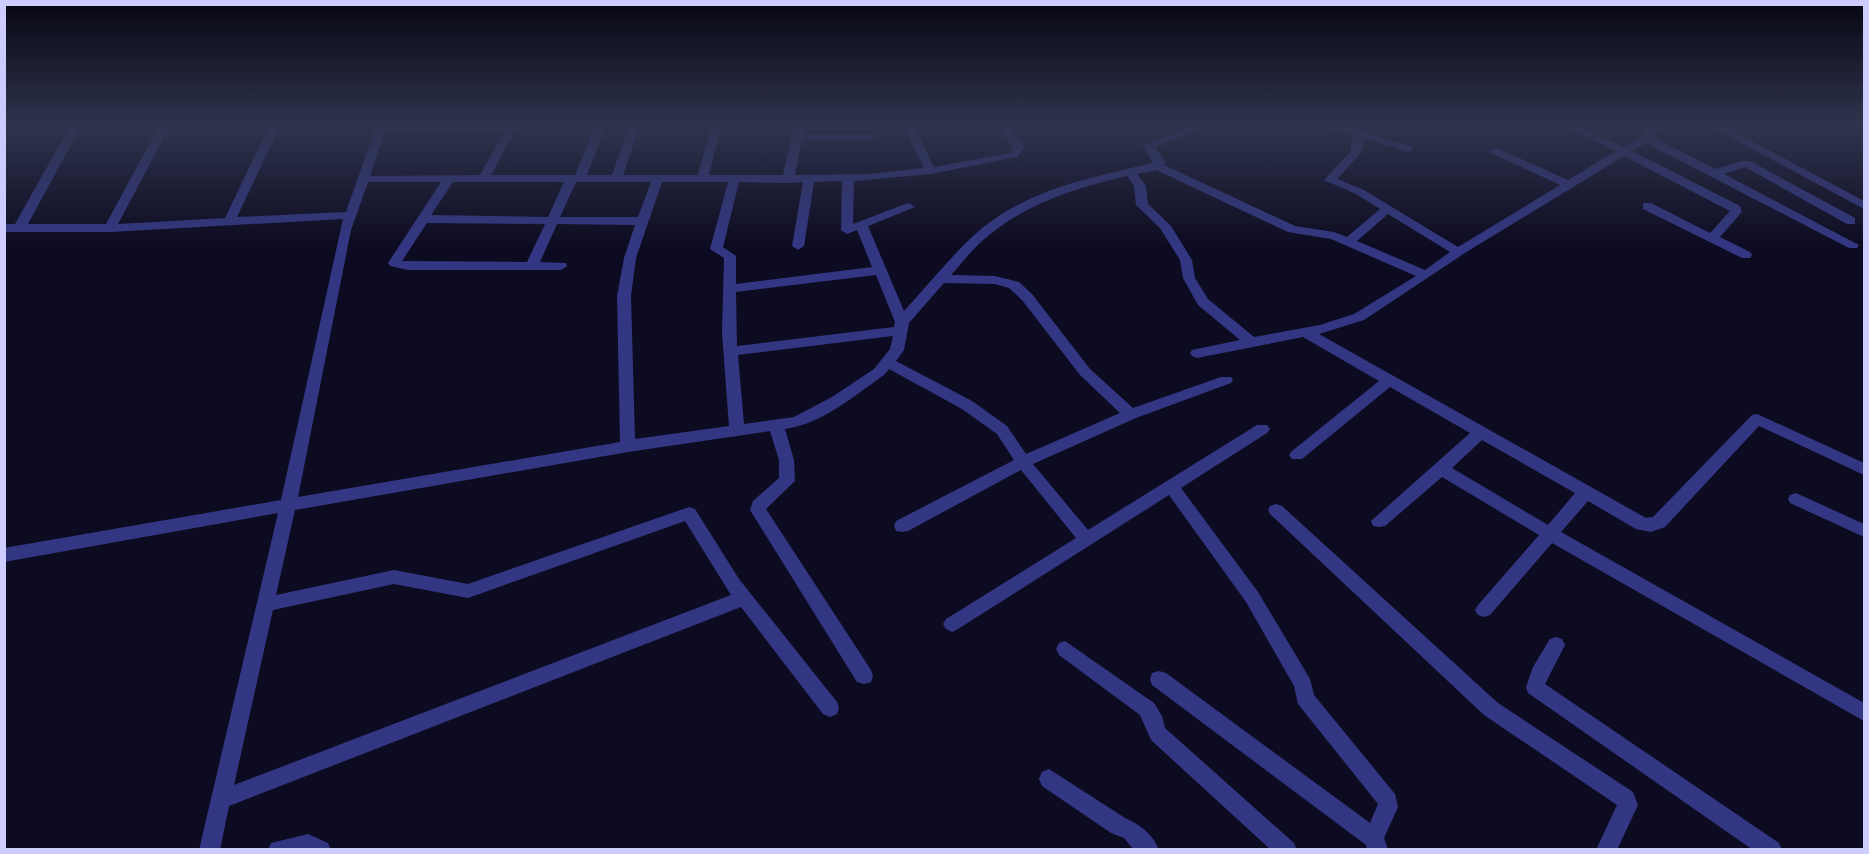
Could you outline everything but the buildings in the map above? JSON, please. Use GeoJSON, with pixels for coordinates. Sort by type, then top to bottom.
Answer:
{"type":"FeatureCollection","features":[{"type":"Feature","properties":{"kind":"street"},"geometry":{"type":"LineString","coordinates":[[20,227],[54,166]]}},
{"type":"Feature","properties":{"kind":"street"},"geometry":{"type":"LineString","coordinates":[[110,228],[144,166]]}},
{"type":"Feature","properties":{"kind":"street"},"geometry":{"type":"LineString","coordinates":[[229,222],[259,166]]}},
{"type":"Feature","properties":{"kind":"street"},"geometry":{"type":"LineString","coordinates":[[209,849],[288,506],[345,230],[368,166]]}},
{"type":"Feature","properties":{"kind":"street"},"geometry":{"type":"LineString","coordinates":[[484,178],[491,166]]}},
{"type":"Feature","properties":{"kind":"street"},"geometry":{"type":"LineString","coordinates":[[531,267],[552,220],[582,166]]}},
{"type":"Feature","properties":{"kind":"street"},"geometry":{"type":"LineString","coordinates":[[616,179],[621,166]]}},
{"type":"Feature","properties":{"kind":"street"},"geometry":{"type":"LineString","coordinates":[[702,180],[706,166]]}},
{"type":"Feature","properties":{"kind":"street"},"geometry":{"type":"LineString","coordinates":[[788,180],[791,166]]}},
{"type":"Feature","properties":{"kind":"street"},"geometry":{"type":"LineString","coordinates":[[928,166],[931,171]]}},
{"type":"Feature","properties":{"kind":"street"},"geometry":{"type":"LineString","coordinates":[[363,180],[576,178],[788,180],[888,177],[957,166]]}},
{"type":"Feature","properties":{"kind":"street"},"geometry":{"type":"LineString","coordinates":[[4,555],[628,446],[797,422],[837,401],[879,372],[897,350],[901,327],[940,279],[976,239],[1017,209],[1077,184],[1157,166],[1292,229],[1334,236],[1426,275]]}},
{"type":"Feature","properties":{"kind":"street"},"geometry":{"type":"LineString","coordinates":[[1343,166],[1330,180],[1360,192],[1458,252]]}},
{"type":"Feature","properties":{"kind":"street"},"geometry":{"type":"LineString","coordinates":[[1527,166],[1569,185]]}},
{"type":"Feature","properties":{"kind":"street"},"geometry":{"type":"LineString","coordinates":[[1197,353],[1305,332],[1359,317],[1458,252],[1601,166]]}},
{"type":"Feature","properties":{"kind":"street"},"geometry":{"type":"LineString","coordinates":[[1651,166],[1736,209],[1737,212],[1711,239]]}},
{"type":"Feature","properties":{"kind":"street"},"geometry":{"type":"LineString","coordinates":[[1702,166],[1776,207],[1853,245]]}},
{"type":"Feature","properties":{"kind":"street"},"geometry":{"type":"LineString","coordinates":[[1716,173],[1740,166]]}},
{"type":"Feature","properties":{"kind":"street"},"geometry":{"type":"LineString","coordinates":[[1749,166],[1851,221]]}},
{"type":"Feature","properties":{"kind":"street"},"geometry":{"type":"LineString","coordinates":[[1789,166],[1864,206]]}},
{"type":"Feature","properties":{"kind":"street"},"geometry":{"type":"LineString","coordinates":[[1131,173],[1140,186],[1142,205],[1165,226],[1186,260],[1188,278],[1203,302],[1251,342]]}},
{"type":"Feature","properties":{"kind":"street"},"geometry":{"type":"LineString","coordinates":[[450,178],[394,263],[398,265],[561,266]]}},
{"type":"Feature","properties":{"kind":"street"},"geometry":{"type":"LineString","coordinates":[[848,178],[847,230],[909,207]]}},
{"type":"Feature","properties":{"kind":"street"},"geometry":{"type":"LineString","coordinates":[[798,246],[809,179]]}},
{"type":"Feature","properties":{"kind":"street"},"geometry":{"type":"LineString","coordinates":[[628,446],[624,296],[630,258],[657,180]]}},
{"type":"Feature","properties":{"kind":"street"},"geometry":{"type":"LineString","coordinates":[[734,180],[716,249],[730,256],[730,351],[737,430]]}},
{"type":"Feature","properties":{"kind":"street"},"geometry":{"type":"LineString","coordinates":[[1647,206],[1746,255]]}},
{"type":"Feature","properties":{"kind":"street"},"geometry":{"type":"LineString","coordinates":[[1349,242],[1387,209]]}},
{"type":"Feature","properties":{"kind":"street"},"geometry":{"type":"LineString","coordinates":[[4,228],[110,228],[350,215]]}},
{"type":"Feature","properties":{"kind":"street"},"geometry":{"type":"LineString","coordinates":[[422,219],[643,222]]}},
{"type":"Feature","properties":{"kind":"street"},"geometry":{"type":"LineString","coordinates":[[861,225],[901,327]]}},
{"type":"Feature","properties":{"kind":"street"},"geometry":{"type":"LineString","coordinates":[[730,289],[880,270]]}},
{"type":"Feature","properties":{"kind":"street"},"geometry":{"type":"LineString","coordinates":[[940,279],[995,280],[1014,285],[1027,297],[1085,372],[1131,414]]}},
{"type":"Feature","properties":{"kind":"street"},"geometry":{"type":"LineString","coordinates":[[730,351],[901,327]]}},
{"type":"Feature","properties":{"kind":"street"},"geometry":{"type":"LineString","coordinates":[[1305,332],[1642,524],[1651,526],[1659,522],[1757,419],[1864,469]]}},
{"type":"Feature","properties":{"kind":"street"},"geometry":{"type":"LineString","coordinates":[[887,362],[968,405],[1002,430],[1023,462],[1086,539]]}},
{"type":"Feature","properties":{"kind":"street"},"geometry":{"type":"LineString","coordinates":[[902,526],[1023,462],[1131,414],[1226,380]]}},
{"type":"Feature","properties":{"kind":"street"},"geometry":{"type":"LineString","coordinates":[[1297,455],[1389,380]]}},
{"type":"Feature","properties":{"kind":"street"},"geometry":{"type":"LineString","coordinates":[[776,425],[788,465],[787,481],[759,505],[758,510],[864,676]]}},
{"type":"Feature","properties":{"kind":"street"},"geometry":{"type":"LineString","coordinates":[[952,624],[1262,429]]}},
{"type":"Feature","properties":{"kind":"street"},"geometry":{"type":"LineString","coordinates":[[1379,521],[1441,470],[1479,432]]}},
{"type":"Feature","properties":{"kind":"street"},"geometry":{"type":"LineString","coordinates":[[1441,470],[1864,713]]}},
{"type":"Feature","properties":{"kind":"street"},"geometry":{"type":"LineString","coordinates":[[1159,679],[1376,844],[1388,801],[1305,698],[1303,685],[1252,597],[1171,486]]}},
{"type":"Feature","properties":{"kind":"street"},"geometry":{"type":"LineString","coordinates":[[1484,610],[1586,492]]}},
{"type":"Feature","properties":{"kind":"street"},"geometry":{"type":"LineString","coordinates":[[1796,499],[1864,531]]}},
{"type":"Feature","properties":{"kind":"street"},"geometry":{"type":"LineString","coordinates":[[1276,510],[1491,709],[1626,800],[1628,805],[1606,849]]}},
{"type":"Feature","properties":{"kind":"street"},"geometry":{"type":"LineString","coordinates":[[266,604],[394,577],[468,591],[689,513],[744,597],[830,708]]}},
{"type":"Feature","properties":{"kind":"street"},"geometry":{"type":"LineString","coordinates":[[222,799],[724,608],[744,597]]}},
{"type":"Feature","properties":{"kind":"street"},"geometry":{"type":"LineString","coordinates":[[1556,645],[1535,687],[1772,849]]}},
{"type":"Feature","properties":{"kind":"street"},"geometry":{"type":"LineString","coordinates":[[1065,649],[1147,709],[1152,714],[1158,734],[1287,849]]}},
{"type":"Feature","properties":{"kind":"street"},"geometry":{"type":"LineString","coordinates":[[1049,779],[1118,826],[1131,831],[1149,849]]}},
{"type":"Feature","properties":{"kind":"street"},"geometry":{"type":"LineString","coordinates":[[278,849],[308,844],[321,849]]}}]}
